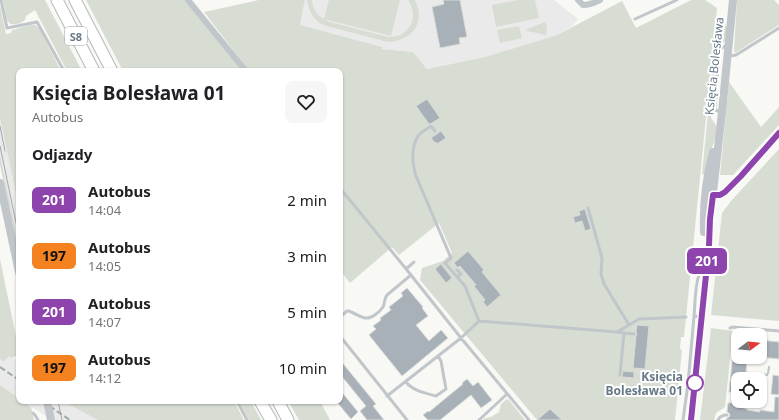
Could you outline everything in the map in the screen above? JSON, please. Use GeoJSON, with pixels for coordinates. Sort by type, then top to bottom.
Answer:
{"type":"FeatureCollection","features":[{"type":"Feature","properties":{"kind":"highway","name":"S8"},"geometry":{"type":"LineString","coordinates":[[57,0],[92,68]]}},
{"type":"Feature","properties":{"kind":"highway","name":"S8"},"geometry":{"type":"LineString","coordinates":[[75,0],[110,68]]}},
{"type":"Feature","properties":{"kind":"highway"},"geometry":{"type":"LineString","coordinates":[[262,404],[271,420]]}},
{"type":"Feature","properties":{"kind":"highway"},"geometry":{"type":"LineString","coordinates":[[280,404],[288,420]]}},
{"type":"Feature","properties":{"kind":"street"},"geometry":{"type":"LineString","coordinates":[[188,0],[244,68]]}},
{"type":"Feature","properties":{"kind":"street"},"geometry":{"type":"LineString","coordinates":[[578,0],[583,5],[586,5],[600,0]]}},
{"type":"Feature","properties":{"kind":"street","name":"Księcia Bolesława"},"geometry":{"type":"LineString","coordinates":[[691,420],[698,316],[709,246],[710,166],[719,134],[733,0]]}},
{"type":"Feature","properties":{"kind":"street"},"geometry":{"type":"LineString","coordinates":[[709,195],[720,195],[725,192],[779,133]]}},
{"type":"Feature","properties":{"kind":"street"},"geometry":{"type":"LineString","coordinates":[[0,183],[16,258]]}},
{"type":"Feature","properties":{"kind":"street"},"geometry":{"type":"LineString","coordinates":[[48,404],[51,420]]}},
{"type":"Feature","properties":{"kind":"lane"},"geometry":{"type":"LineString","coordinates":[[1,0],[8,28],[37,22],[62,68]]}},
{"type":"Feature","properties":{"kind":"lane"},"geometry":{"type":"LineString","coordinates":[[635,19],[677,0]]}},
{"type":"Feature","properties":{"kind":"lane"},"geometry":{"type":"LineString","coordinates":[[727,57],[736,55],[779,28]]}},
{"type":"Feature","properties":{"kind":"lane"},"geometry":{"type":"LineString","coordinates":[[722,112],[715,110],[719,50],[729,44]]}},
{"type":"Feature","properties":{"kind":"lane"},"geometry":{"type":"LineString","coordinates":[[434,132],[431,126],[419,135],[412,156],[413,166],[451,258],[445,263],[465,286],[480,321]]}},
{"type":"Feature","properties":{"kind":"lane"},"geometry":{"type":"LineString","coordinates":[[343,192],[529,420]]}},
{"type":"Feature","properties":{"kind":"lane"},"geometry":{"type":"LineString","coordinates":[[588,208],[602,258],[601,274],[604,284],[629,325]]}},
{"type":"Feature","properties":{"kind":"lane"},"geometry":{"type":"LineString","coordinates":[[406,269],[414,262]]}},
{"type":"Feature","properties":{"kind":"lane"},"geometry":{"type":"LineString","coordinates":[[457,270],[461,274],[458,277]]}},
{"type":"Feature","properties":{"kind":"lane"},"geometry":{"type":"LineString","coordinates":[[343,314],[349,311],[366,318],[372,318],[383,308],[385,297],[411,276]]}},
{"type":"Feature","properties":{"kind":"lane"},"geometry":{"type":"LineString","coordinates":[[683,420],[698,316]]}},
{"type":"Feature","properties":{"kind":"lane"},"geometry":{"type":"LineString","coordinates":[[617,332],[639,319],[686,317]]}},
{"type":"Feature","properties":{"kind":"lane"},"geometry":{"type":"LineString","coordinates":[[387,396],[461,338],[480,321],[634,334]]}},
{"type":"Feature","properties":{"kind":"lane"},"geometry":{"type":"LineString","coordinates":[[730,328],[779,331]]}},
{"type":"Feature","properties":{"kind":"lane"},"geometry":{"type":"LineString","coordinates":[[620,375],[624,333]]}},
{"type":"Feature","properties":{"kind":"lane"},"geometry":{"type":"LineString","coordinates":[[343,340],[407,420]]}},
{"type":"Feature","properties":{"kind":"lane"},"geometry":{"type":"LineString","coordinates":[[406,382],[409,387],[436,396],[446,389],[441,361],[438,356]]}},
{"type":"Feature","properties":{"kind":"lane"},"geometry":{"type":"LineString","coordinates":[[479,420],[508,394]]}},
{"type":"Feature","properties":{"kind":"lane"},"geometry":{"type":"LineString","coordinates":[[239,404],[247,420]]}},
{"type":"Feature","properties":{"kind":"lane"},"geometry":{"type":"LineString","coordinates":[[33,413],[38,420]]}},
{"type":"Feature","properties":{"kind":"lane"},"geometry":{"type":"LineString","coordinates":[[718,420],[720,417],[727,415]]}},
{"type":"Feature","properties":{"kind":"shaded area"},"geometry":{"type":"Polygon","coordinates":[[[3,0],[45,0],[80,68],[65,68],[35,10],[26,16],[25,20],[16,24],[11,24],[7,21],[3,0]]]}},
{"type":"Feature","properties":{"kind":"shaded area"},"geometry":{"type":"Polygon","coordinates":[[[86,0],[186,0],[246,67],[204,12],[259,0],[305,0],[300,25],[382,47],[382,49],[413,52],[427,69],[485,57],[557,35],[622,1],[636,28],[691,0],[705,0],[717,8],[684,337],[681,337],[680,349],[682,350],[675,420],[537,420],[420,280],[422,268],[443,261],[452,253],[439,223],[399,255],[392,247],[350,283],[343,274],[343,68],[121,68],[86,0]]]}},
{"type":"Feature","properties":{"kind":"shaded area"},"geometry":{"type":"Polygon","coordinates":[[[305,0],[554,0],[578,19],[572,26],[557,35],[485,57],[427,69],[413,52],[382,49],[300,25],[305,0]]]}},
{"type":"Feature","properties":{"kind":"shaded area"},"geometry":{"type":"Polygon","coordinates":[[[307,0],[312,0],[315,11],[330,22],[388,37],[402,34],[407,30],[413,13],[408,0],[415,0],[418,8],[418,23],[415,29],[404,38],[397,41],[388,42],[323,25],[312,15],[307,0]]]}},
{"type":"Feature","properties":{"kind":"shaded area"},"geometry":{"type":"Polygon","coordinates":[[[329,0],[400,0],[391,36],[324,19],[329,0]]]}},
{"type":"Feature","properties":{"kind":"shaded area"},"geometry":{"type":"Polygon","coordinates":[[[518,0],[535,0],[539,18],[496,27],[492,5],[518,0]]]}},
{"type":"Feature","properties":{"kind":"shaded area"},"geometry":{"type":"Polygon","coordinates":[[[737,0],[774,0],[779,5],[779,25],[735,53],[734,50],[737,0]]]}},
{"type":"Feature","properties":{"kind":"shaded area"},"geometry":{"type":"Polygon","coordinates":[[[0,5],[6,34],[11,33],[12,30],[30,25],[36,25],[59,68],[16,68],[16,194],[0,118],[0,5]]]}},
{"type":"Feature","properties":{"kind":"shaded area"},"geometry":{"type":"Polygon","coordinates":[[[545,22],[547,27],[546,35],[527,31],[527,29],[545,22]]]}},
{"type":"Feature","properties":{"kind":"shaded area"},"geometry":{"type":"Polygon","coordinates":[[[722,25],[727,26],[725,41],[718,49],[711,118],[717,127],[715,139],[705,169],[705,175],[702,174],[715,42],[722,25]]]}},
{"type":"Feature","properties":{"kind":"shaded area"},"geometry":{"type":"Polygon","coordinates":[[[519,26],[522,38],[500,43],[497,30],[519,26]]]}},
{"type":"Feature","properties":{"kind":"shaded area"},"geometry":{"type":"Polygon","coordinates":[[[729,82],[761,127],[779,107],[779,125],[733,175],[720,175],[729,82]]]}},
{"type":"Feature","properties":{"kind":"shaded area"},"geometry":{"type":"Polygon","coordinates":[[[0,118],[16,194],[16,231],[0,155],[0,118]]]}},
{"type":"Feature","properties":{"kind":"shaded area"},"geometry":{"type":"Polygon","coordinates":[[[779,149],[779,321],[711,315],[722,213],[731,201],[779,149]]]}},
{"type":"Feature","properties":{"kind":"shaded area"},"geometry":{"type":"Polygon","coordinates":[[[0,155],[16,231],[16,240],[0,165],[0,155]]]}},
{"type":"Feature","properties":{"kind":"shaded area"},"geometry":{"type":"Polygon","coordinates":[[[0,259],[16,336],[16,356],[12,358],[9,356],[4,362],[0,359],[0,259]]]}},
{"type":"Feature","properties":{"kind":"shaded area"},"geometry":{"type":"Polygon","coordinates":[[[711,328],[731,331],[731,350],[725,407],[716,413],[714,420],[700,420],[711,328]]]}},
{"type":"Feature","properties":{"kind":"shaded area"},"geometry":{"type":"Polygon","coordinates":[[[9,356],[16,360],[16,396],[0,385],[0,359],[4,362],[9,356]]]}},
{"type":"Feature","properties":{"kind":"shaded area"},"geometry":{"type":"Polygon","coordinates":[[[0,385],[16,396],[16,404],[27,404],[31,407],[34,420],[0,420],[0,385]]]}},
{"type":"Feature","properties":{"kind":"shaded area"},"geometry":{"type":"Polygon","coordinates":[[[507,399],[525,420],[483,420],[499,412],[501,404],[507,399]]]}},
{"type":"Feature","properties":{"kind":"shaded area"},"geometry":{"type":"Polygon","coordinates":[[[28,404],[69,404],[98,420],[52,420],[28,404]]]}},
{"type":"Feature","properties":{"kind":"shaded area"},"geometry":{"type":"Polygon","coordinates":[[[68,404],[236,404],[244,420],[98,420],[68,404]]]}},
{"type":"Feature","properties":{"kind":"shaded area"},"geometry":{"type":"Polygon","coordinates":[[[241,404],[253,404],[261,420],[249,420],[241,404]]]}},
{"type":"Feature","properties":{"kind":"shaded area"},"geometry":{"type":"Polygon","coordinates":[[[290,404],[322,404],[330,420],[299,420],[290,404]]]}},
{"type":"Feature","properties":{"kind":"building"},"geometry":{"type":"Polygon","coordinates":[[[443,0],[460,0],[467,37],[459,38],[460,44],[440,48],[432,7],[444,4],[443,0]]]}},
{"type":"Feature","properties":{"kind":"building"},"geometry":{"type":"Polygon","coordinates":[[[427,99],[440,118],[429,124],[416,106],[427,99]]]}},
{"type":"Feature","properties":{"kind":"building"},"geometry":{"type":"Polygon","coordinates":[[[441,131],[446,138],[437,144],[431,138],[441,131]]]}},
{"type":"Feature","properties":{"kind":"building"},"geometry":{"type":"Polygon","coordinates":[[[585,209],[591,229],[585,231],[582,221],[575,223],[573,217],[580,215],[579,211],[585,209]]]}},
{"type":"Feature","properties":{"kind":"building"},"geometry":{"type":"Polygon","coordinates":[[[468,251],[484,270],[482,272],[501,295],[487,307],[483,302],[485,300],[474,286],[476,285],[460,266],[457,267],[454,263],[468,251]]]}},
{"type":"Feature","properties":{"kind":"building"},"geometry":{"type":"Polygon","coordinates":[[[441,264],[452,278],[446,283],[435,269],[441,264]]]}},
{"type":"Feature","properties":{"kind":"building"},"geometry":{"type":"Polygon","coordinates":[[[407,288],[423,307],[422,308],[428,316],[416,325],[429,341],[441,330],[448,338],[402,376],[369,335],[376,329],[373,326],[381,320],[380,318],[391,310],[389,307],[403,296],[401,293],[407,288]]]}},
{"type":"Feature","properties":{"kind":"building"},"geometry":{"type":"Polygon","coordinates":[[[637,325],[649,326],[645,369],[633,368],[637,325]]]}},
{"type":"Feature","properties":{"kind":"building"},"geometry":{"type":"Polygon","coordinates":[[[767,341],[779,342],[779,359],[767,358],[767,341]]]}},
{"type":"Feature","properties":{"kind":"building"},"geometry":{"type":"Polygon","coordinates":[[[343,364],[376,404],[373,406],[384,420],[367,420],[360,411],[366,406],[343,378],[343,364]]]}},
{"type":"Feature","properties":{"kind":"building"},"geometry":{"type":"Polygon","coordinates":[[[732,364],[747,364],[746,372],[731,372],[732,364]]]}},
{"type":"Feature","properties":{"kind":"building"},"geometry":{"type":"Polygon","coordinates":[[[623,371],[634,372],[634,378],[622,377],[623,371]]]}},
{"type":"Feature","properties":{"kind":"building"},"geometry":{"type":"Polygon","coordinates":[[[731,373],[731,392],[729,392],[731,373]]]}},
{"type":"Feature","properties":{"kind":"building"},"geometry":{"type":"Polygon","coordinates":[[[773,375],[779,376],[779,395],[771,394],[773,375]]]}},
{"type":"Feature","properties":{"kind":"building"},"geometry":{"type":"Polygon","coordinates":[[[467,379],[473,386],[478,382],[492,400],[481,408],[471,395],[440,420],[428,420],[423,415],[428,411],[429,412],[467,379]]]}},
{"type":"Feature","properties":{"kind":"building"},"geometry":{"type":"Polygon","coordinates":[[[343,394],[358,412],[351,419],[338,404],[343,404],[343,394]]]}},
{"type":"Feature","properties":{"kind":"building"},"geometry":{"type":"Polygon","coordinates":[[[775,397],[779,397],[779,420],[726,420],[730,415],[727,412],[728,403],[731,403],[731,408],[743,408],[760,412],[760,410],[774,412],[775,397]]]}},
{"type":"Feature","properties":{"kind":"building"},"geometry":{"type":"Polygon","coordinates":[[[550,409],[562,420],[537,420],[550,409]]]}},
{"type":"Feature","properties":{"kind":"waterway"},"geometry":{"type":"LineString","coordinates":[[767,375],[769,367]]}},
{"type":"Feature","properties":{"kind":"tram line"},"geometry":{"type":"LineString","coordinates":[[0,126],[5,151]]}},
{"type":"Feature","properties":{"kind":"tram line"},"geometry":{"type":"LineString","coordinates":[[0,146],[16,223]]}},
{"type":"Feature","properties":{"kind":"tram line"},"geometry":{"type":"LineString","coordinates":[[59,404],[62,420]]}},
{"type":"Feature","properties":{"kind":"railway"},"geometry":{"type":"LineString","coordinates":[[0,367],[16,378]]}},
{"type":"Feature","properties":{"kind":"railway"},"geometry":{"type":"LineString","coordinates":[[46,404],[70,420]]}},
{"type":"Feature","properties":{"kind":"bus line","name":"201"},"geometry":{"type":"LineString","coordinates":[[691,420],[713,195],[720,195],[725,192],[779,133]]}},
{"type":"Feature","properties":{"kind":"place","name":"Księcia Bolesława 01"},"geometry":{"type":"Point","coordinates":[695,383]}}]}
